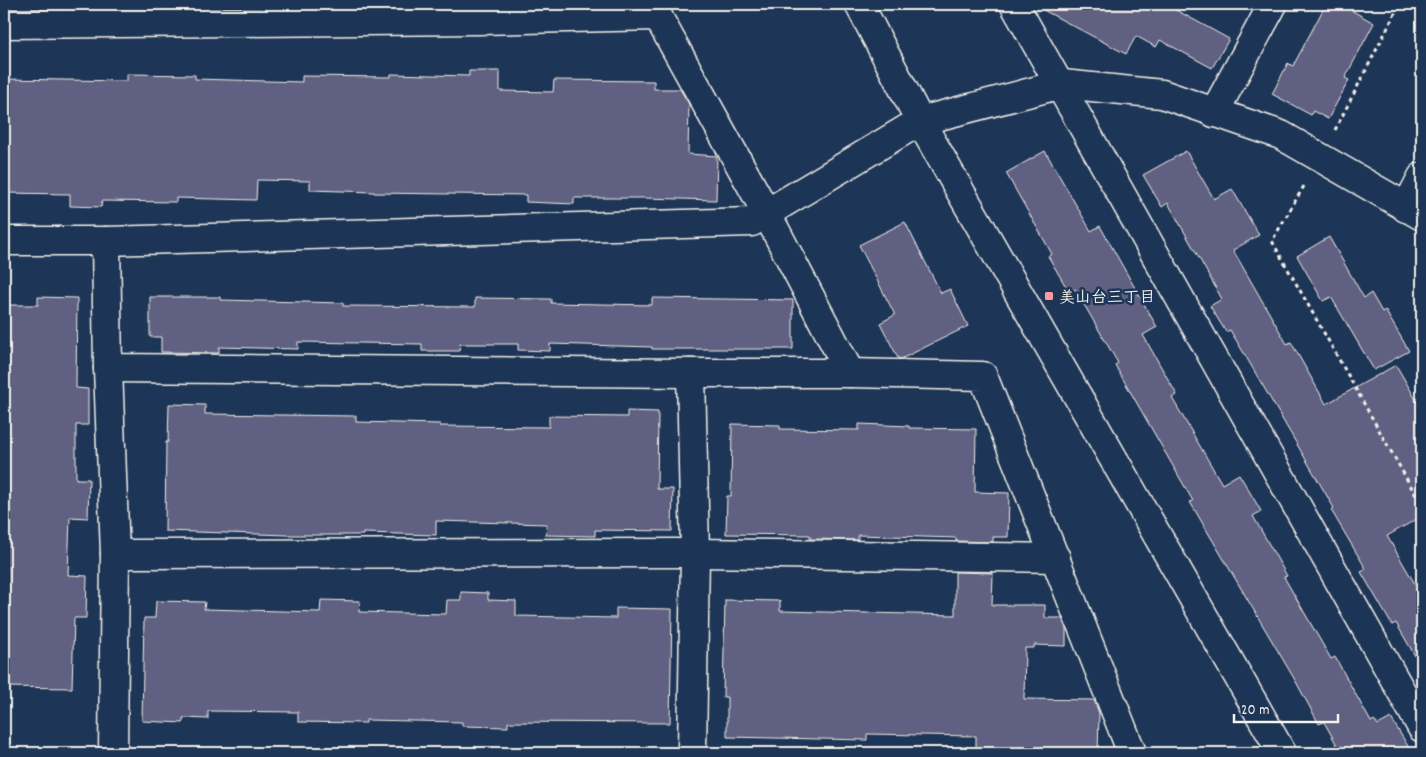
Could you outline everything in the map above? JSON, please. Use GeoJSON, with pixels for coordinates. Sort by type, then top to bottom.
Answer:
{"type":"FeatureCollection","features":[{"type":"Feature","properties":{"kind":"street"},"geometry":{"type":"LineString","coordinates":[[859,4],[920,121],[1282,753]]}},
{"type":"Feature","properties":{"kind":"street"},"geometry":{"type":"LineString","coordinates":[[1014,4],[1422,728]]}},
{"type":"Feature","properties":{"kind":"street"},"geometry":{"type":"LineString","coordinates":[[1214,112],[1272,4]]}},
{"type":"Feature","properties":{"kind":"street"},"geometry":{"type":"LineString","coordinates":[[4,24],[469,20],[654,10],[767,214],[850,373]]}},
{"type":"Feature","properties":{"kind":"street"},"geometry":{"type":"LineString","coordinates":[[4,241],[106,241],[752,222],[920,121],[1062,84],[1162,94],[1281,135],[1414,212],[1422,177]]}},
{"type":"Feature","properties":{"kind":"street"},"geometry":{"type":"LineString","coordinates":[[106,241],[108,368],[115,554],[113,753]]}},
{"type":"Feature","properties":{"kind":"street"},"geometry":{"type":"LineString","coordinates":[[108,368],[691,374],[850,373],[984,376],[1132,753]]}},
{"type":"Feature","properties":{"kind":"street"},"geometry":{"type":"LineString","coordinates":[[691,374],[695,553],[692,753]]}},
{"type":"Feature","properties":{"kind":"street"},"geometry":{"type":"LineString","coordinates":[[115,554],[695,553],[1056,558]]}},
{"type":"Feature","properties":{"kind":"path"},"geometry":{"type":"LineString","coordinates":[[1400,4],[1320,158],[1272,241],[1422,506]]}},
{"type":"Feature","properties":{"kind":"building"},"geometry":{"type":"Polygon","coordinates":[[[1032,4],[1165,4],[1229,39],[1212,68],[1160,40],[1156,47],[1136,36],[1126,54],[1032,4]]]}},
{"type":"Feature","properties":{"kind":"building"},"geometry":{"type":"Polygon","coordinates":[[[1326,4],[1340,4],[1374,23],[1345,78],[1349,80],[1328,119],[1313,111],[1311,115],[1272,94],[1288,63],[1293,66],[1326,4]]]}},
{"type":"Feature","properties":{"kind":"building"},"geometry":{"type":"Polygon","coordinates":[[[469,71],[500,71],[500,91],[553,92],[554,80],[654,81],[654,89],[680,89],[689,104],[688,154],[717,156],[716,200],[574,198],[574,204],[526,202],[526,195],[374,193],[310,190],[310,181],[257,180],[256,200],[176,198],[176,202],[102,201],[101,207],[70,206],[70,194],[4,193],[4,79],[127,81],[127,74],[195,75],[195,79],[302,82],[302,76],[391,77],[391,74],[469,76],[469,71]]]}},
{"type":"Feature","properties":{"kind":"building"},"geometry":{"type":"Polygon","coordinates":[[[1045,151],[1091,231],[1100,226],[1157,327],[1143,335],[1177,395],[1172,398],[1222,484],[1239,474],[1261,511],[1253,516],[1287,576],[1284,577],[1331,659],[1335,657],[1371,722],[1374,720],[1378,725],[1391,718],[1412,753],[1326,753],[1338,747],[1324,722],[1319,724],[1190,502],[1193,501],[1115,365],[1118,363],[1075,289],[1069,292],[1048,256],[1052,254],[1006,173],[1045,151]]]}},
{"type":"Feature","properties":{"kind":"building"},"geometry":{"type":"Polygon","coordinates":[[[1186,151],[1214,199],[1232,189],[1259,235],[1233,250],[1287,344],[1291,342],[1326,404],[1396,365],[1422,410],[1422,516],[1387,536],[1422,596],[1422,668],[1396,623],[1392,625],[1361,572],[1366,569],[1331,510],[1334,508],[1245,355],[1230,330],[1226,332],[1210,306],[1222,299],[1168,203],[1162,207],[1143,175],[1186,151]]]}},
{"type":"Feature","properties":{"kind":"building"},"geometry":{"type":"Polygon","coordinates":[[[905,222],[941,293],[950,289],[968,326],[901,359],[898,358],[880,323],[895,315],[859,245],[905,222]]]}},
{"type":"Feature","properties":{"kind":"building"},"geometry":{"type":"Polygon","coordinates":[[[1329,237],[1364,298],[1371,293],[1382,312],[1385,310],[1409,351],[1374,370],[1331,297],[1323,301],[1297,256],[1329,237]]]}},
{"type":"Feature","properties":{"kind":"building"},"geometry":{"type":"Polygon","coordinates":[[[38,297],[77,298],[76,388],[88,389],[88,425],[76,425],[76,479],[89,479],[88,518],[70,517],[68,575],[87,576],[86,618],[74,618],[72,688],[4,687],[4,305],[38,305],[38,297]]]}},
{"type":"Feature","properties":{"kind":"building"},"geometry":{"type":"Polygon","coordinates":[[[150,297],[220,297],[220,300],[343,303],[343,306],[475,307],[475,298],[551,299],[551,303],[652,305],[652,298],[793,300],[793,349],[652,349],[652,347],[550,344],[550,351],[518,350],[518,344],[460,344],[459,351],[422,351],[422,344],[298,342],[298,349],[219,347],[219,353],[161,352],[161,337],[150,337],[150,297]]]}},
{"type":"Feature","properties":{"kind":"building"},"geometry":{"type":"Polygon","coordinates":[[[169,404],[205,405],[205,414],[356,416],[356,422],[440,424],[440,426],[549,427],[549,416],[627,417],[627,411],[658,412],[657,489],[673,489],[672,531],[595,530],[595,536],[546,535],[547,524],[436,521],[436,535],[363,533],[363,535],[288,535],[165,531],[166,442],[168,442],[169,404]]]}},
{"type":"Feature","properties":{"kind":"building"},"geometry":{"type":"Polygon","coordinates":[[[732,424],[780,425],[780,429],[859,430],[859,424],[909,426],[909,428],[976,429],[975,492],[1009,493],[1008,537],[993,537],[993,542],[956,541],[956,538],[858,535],[858,540],[810,539],[810,535],[726,534],[727,496],[731,496],[732,424]]]}},
{"type":"Feature","properties":{"kind":"building"},"geometry":{"type":"Polygon","coordinates":[[[955,572],[993,573],[992,605],[1045,605],[1045,618],[1062,618],[1066,629],[1066,646],[1034,645],[1034,648],[1025,648],[1024,699],[1094,700],[1099,713],[1098,753],[976,753],[976,736],[867,734],[867,740],[727,737],[727,697],[723,697],[725,600],[780,601],[780,611],[955,615],[955,572]]]}},
{"type":"Feature","properties":{"kind":"building"},"geometry":{"type":"Polygon","coordinates":[[[461,592],[488,593],[488,600],[516,601],[516,616],[616,618],[616,608],[672,609],[670,723],[508,722],[508,727],[462,726],[462,722],[366,720],[366,723],[298,722],[298,712],[208,711],[208,719],[183,718],[183,723],[142,721],[144,618],[155,618],[156,601],[205,602],[204,609],[320,612],[321,600],[360,601],[359,612],[446,614],[447,600],[461,600],[461,592]]]}},
{"type":"Feature","properties":{"kind":"place","name":"美山台三丁目"},"geometry":{"type":"Point","coordinates":[1049,296]}}]}
